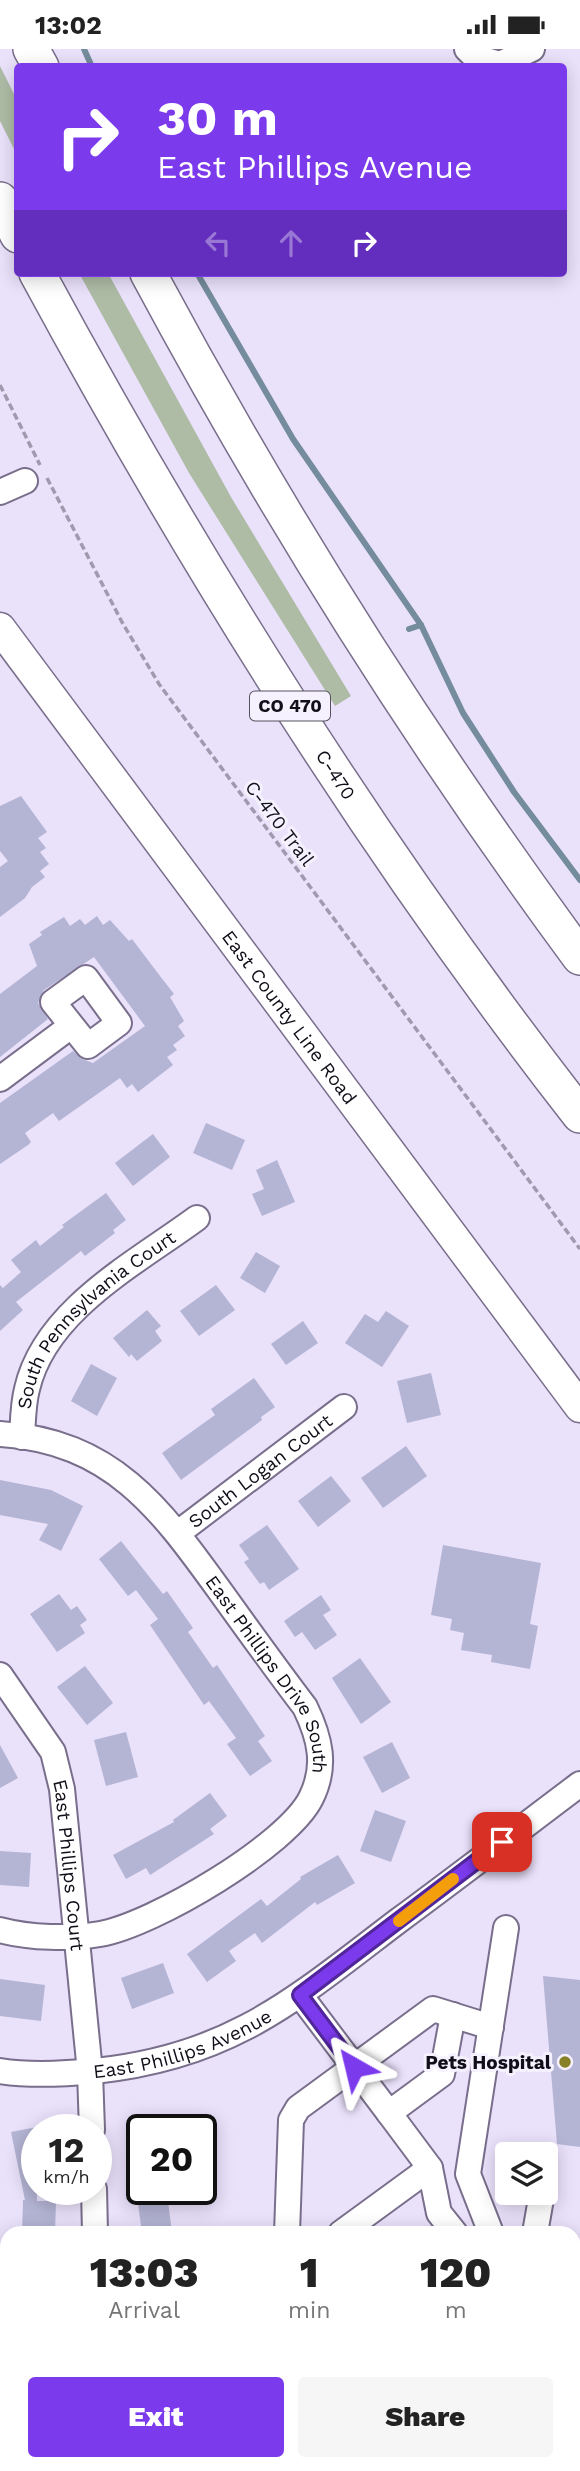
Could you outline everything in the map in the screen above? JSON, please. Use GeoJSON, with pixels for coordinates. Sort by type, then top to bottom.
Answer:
{"type":"FeatureCollection","features":[{"type":"Feature","properties":{"kind":"highway"},"geometry":{"type":"LineString","coordinates":[[0,200],[14,227]]}},
{"type":"Feature","properties":{"kind":"highway","name":"C-470"},"geometry":{"type":"LineString","coordinates":[[39,277],[149,475],[287,702],[437,923],[580,1115]]}},
{"type":"Feature","properties":{"kind":"highway"},"geometry":{"type":"LineString","coordinates":[[150,277],[240,439],[322,573],[463,791],[580,957]]}},
{"type":"Feature","properties":{"kind":"main road","name":"East County Line Road"},"geometry":{"type":"LineString","coordinates":[[0,628],[580,1407]]}},
{"type":"Feature","properties":{"kind":"street"},"geometry":{"type":"LineString","coordinates":[[467,49],[475,57],[496,63]]}},
{"type":"Feature","properties":{"kind":"street"},"geometry":{"type":"LineString","coordinates":[[502,63],[532,49]]}},
{"type":"Feature","properties":{"kind":"street"},"geometry":{"type":"LineString","coordinates":[[0,492],[25,481]]}},
{"type":"Feature","properties":{"kind":"street"},"geometry":{"type":"LineString","coordinates":[[0,1079],[71,1026]]}},
{"type":"Feature","properties":{"kind":"street","name":"South Pennsylvania Court"},"geometry":{"type":"LineString","coordinates":[[11,1436],[41,1351],[53,1332],[84,1301],[197,1218]]}},
{"type":"Feature","properties":{"kind":"street","name":"South Logan Court"},"geometry":{"type":"LineString","coordinates":[[178,1533],[344,1407]]}},
{"type":"Feature","properties":{"kind":"street","name":"East Phillips Drive South"},"geometry":{"type":"LineString","coordinates":[[0,1930],[75,1937],[102,1934],[141,1920],[199,1893],[285,1830],[303,1812],[317,1783],[321,1750],[316,1731],[304,1707],[178,1533],[150,1500],[102,1464],[44,1441],[11,1436]]}},
{"type":"Feature","properties":{"kind":"street","name":"East Phillips Court"},"geometry":{"type":"LineString","coordinates":[[0,1675],[53,1752],[62,1789],[90,2071],[91,2114]]}},
{"type":"Feature","properties":{"kind":"street","name":"East Phillips Avenue"},"geometry":{"type":"LineString","coordinates":[[0,2071],[43,2075],[154,2063],[222,2042],[262,2021],[300,1995],[580,1784]]}},
{"type":"Feature","properties":{"kind":"street"},"geometry":{"type":"LineString","coordinates":[[486,2226],[468,2173],[506,1928]]}},
{"type":"Feature","properties":{"kind":"street"},"geometry":{"type":"LineString","coordinates":[[300,1995],[430,2168],[439,2213],[447,2226]]}},
{"type":"Feature","properties":{"kind":"street"},"geometry":{"type":"LineString","coordinates":[[287,2226],[291,2120],[298,2108],[433,2009],[491,2027]]}},
{"type":"Feature","properties":{"kind":"street"},"geometry":{"type":"LineString","coordinates":[[389,2113],[443,2074],[453,2015]]}},
{"type":"Feature","properties":{"kind":"street"},"geometry":{"type":"LineString","coordinates":[[351,2226],[430,2168]]}},
{"type":"Feature","properties":{"kind":"street"},"geometry":{"type":"LineString","coordinates":[[94,2205],[95,2226]]}},
{"type":"Feature","properties":{"kind":"street"},"geometry":{"type":"LineString","coordinates":[[536,2226],[540,2205]]}},
{"type":"Feature","properties":{"kind":"path","name":"C-470 Trail"},"geometry":{"type":"LineString","coordinates":[[0,385],[123,624],[159,684],[580,1249]]}},
{"type":"Feature","properties":{"kind":"green space"},"geometry":{"type":"Polygon","coordinates":[[[0,66],[14,94],[14,149],[0,121],[0,66]]]}},
{"type":"Feature","properties":{"kind":"green space"},"geometry":{"type":"Polygon","coordinates":[[[81,277],[110,277],[231,497],[351,696],[335,706],[189,473],[81,277]]]}},
{"type":"Feature","properties":{"kind":"building"},"geometry":{"type":"Polygon","coordinates":[[[21,796],[47,832],[38,838],[46,848],[40,852],[49,864],[40,871],[45,877],[32,887],[25,898],[0,917],[0,867],[8,861],[0,851],[0,806],[21,796]]]}},
{"type":"Feature","properties":{"kind":"building"},"geometry":{"type":"Polygon","coordinates":[[[97,916],[103,925],[110,920],[129,941],[132,939],[174,994],[170,997],[184,1021],[178,1026],[185,1036],[173,1045],[177,1050],[167,1057],[173,1065],[138,1092],[132,1084],[127,1088],[120,1078],[59,1121],[53,1113],[25,1133],[31,1142],[0,1164],[0,1103],[73,1051],[82,1059],[93,1063],[145,1026],[94,957],[44,990],[38,1003],[48,1019],[0,1057],[0,994],[37,966],[29,944],[42,935],[40,932],[64,917],[70,926],[80,919],[85,925],[97,916]]]}},
{"type":"Feature","properties":{"kind":"building"},"geometry":{"type":"Polygon","coordinates":[[[206,1123],[245,1140],[232,1170],[193,1153],[206,1123]]]}},
{"type":"Feature","properties":{"kind":"building"},"geometry":{"type":"Polygon","coordinates":[[[153,1134],[170,1157],[133,1186],[115,1163],[153,1134]]]}},
{"type":"Feature","properties":{"kind":"building"},"geometry":{"type":"Polygon","coordinates":[[[277,1160],[295,1202],[262,1216],[252,1194],[264,1189],[256,1170],[277,1160]]]}},
{"type":"Feature","properties":{"kind":"building"},"geometry":{"type":"Polygon","coordinates":[[[106,1193],[126,1220],[113,1230],[115,1233],[85,1256],[81,1251],[16,1302],[23,1310],[0,1331],[0,1285],[3,1288],[21,1272],[11,1260],[36,1240],[40,1246],[64,1227],[62,1225],[106,1193]]]}},
{"type":"Feature","properties":{"kind":"building"},"geometry":{"type":"Polygon","coordinates":[[[256,1252],[280,1266],[265,1293],[240,1278],[256,1252]]]}},
{"type":"Feature","properties":{"kind":"building"},"geometry":{"type":"Polygon","coordinates":[[[216,1285],[235,1310],[199,1336],[180,1311],[216,1285]]]}},
{"type":"Feature","properties":{"kind":"building"},"geometry":{"type":"Polygon","coordinates":[[[147,1310],[161,1326],[155,1331],[162,1341],[137,1361],[131,1354],[129,1357],[113,1338],[147,1310]]]}},
{"type":"Feature","properties":{"kind":"building"},"geometry":{"type":"Polygon","coordinates":[[[386,1311],[409,1326],[382,1367],[345,1343],[365,1314],[378,1322],[386,1311]]]}},
{"type":"Feature","properties":{"kind":"building"},"geometry":{"type":"Polygon","coordinates":[[[303,1321],[318,1343],[286,1365],[271,1344],[303,1321]]]}},
{"type":"Feature","properties":{"kind":"building"},"geometry":{"type":"Polygon","coordinates":[[[91,1364],[117,1378],[97,1416],[71,1401],[91,1364]]]}},
{"type":"Feature","properties":{"kind":"building"},"geometry":{"type":"Polygon","coordinates":[[[431,1373],[441,1415],[407,1423],[397,1381],[431,1373]]]}},
{"type":"Feature","properties":{"kind":"building"},"geometry":{"type":"Polygon","coordinates":[[[254,1378],[275,1407],[261,1417],[262,1420],[181,1480],[162,1453],[215,1415],[211,1409],[254,1378]]]}},
{"type":"Feature","properties":{"kind":"building"},"geometry":{"type":"Polygon","coordinates":[[[406,1446],[427,1476],[383,1508],[361,1478],[406,1446]]]}},
{"type":"Feature","properties":{"kind":"building"},"geometry":{"type":"Polygon","coordinates":[[[331,1476],[351,1501],[318,1527],[298,1501],[331,1476]]]}},
{"type":"Feature","properties":{"kind":"building"},"geometry":{"type":"Polygon","coordinates":[[[0,1480],[51,1490],[83,1506],[61,1551],[39,1540],[48,1524],[0,1515],[0,1480]]]}},
{"type":"Feature","properties":{"kind":"building"},"geometry":{"type":"Polygon","coordinates":[[[267,1525],[299,1569],[269,1590],[264,1582],[260,1584],[244,1562],[249,1559],[239,1545],[267,1525]]]}},
{"type":"Feature","properties":{"kind":"building"},"geometry":{"type":"Polygon","coordinates":[[[121,1541],[163,1594],[167,1591],[193,1628],[188,1632],[213,1668],[217,1665],[265,1736],[258,1741],[272,1761],[250,1776],[227,1744],[236,1738],[209,1701],[204,1705],[150,1625],[158,1619],[136,1590],[128,1596],[99,1559],[121,1541]]]}},
{"type":"Feature","properties":{"kind":"building"},"geometry":{"type":"Polygon","coordinates":[[[443,1545],[541,1563],[530,1624],[538,1626],[530,1669],[491,1662],[492,1655],[461,1650],[464,1633],[450,1630],[452,1619],[431,1615],[443,1545]]]}},
{"type":"Feature","properties":{"kind":"building"},"geometry":{"type":"Polygon","coordinates":[[[59,1594],[71,1610],[77,1606],[87,1620],[80,1625],[85,1633],[57,1652],[30,1614],[59,1594]]]}},
{"type":"Feature","properties":{"kind":"building"},"geometry":{"type":"Polygon","coordinates":[[[321,1595],[331,1610],[323,1615],[337,1635],[315,1650],[302,1632],[295,1637],[284,1621],[321,1595]]]}},
{"type":"Feature","properties":{"kind":"building"},"geometry":{"type":"Polygon","coordinates":[[[360,1658],[391,1702],[361,1724],[332,1678],[360,1658]]]}},
{"type":"Feature","properties":{"kind":"building"},"geometry":{"type":"Polygon","coordinates":[[[85,1666],[113,1703],[87,1725],[57,1687],[85,1666]]]}},
{"type":"Feature","properties":{"kind":"building"},"geometry":{"type":"Polygon","coordinates":[[[126,1732],[138,1777],[106,1786],[94,1740],[126,1732]]]}},
{"type":"Feature","properties":{"kind":"building"},"geometry":{"type":"Polygon","coordinates":[[[392,1742],[410,1778],[382,1793],[363,1757],[392,1742]]]}},
{"type":"Feature","properties":{"kind":"building"},"geometry":{"type":"Polygon","coordinates":[[[0,1745],[18,1778],[0,1788],[0,1745]]]}},
{"type":"Feature","properties":{"kind":"building"},"geometry":{"type":"Polygon","coordinates":[[[210,1793],[227,1816],[210,1829],[214,1834],[150,1875],[146,1868],[126,1879],[113,1855],[174,1822],[173,1820],[210,1793]]]}},
{"type":"Feature","properties":{"kind":"building"},"geometry":{"type":"Polygon","coordinates":[[[375,1810],[406,1821],[391,1862],[360,1851],[375,1810]]]}},
{"type":"Feature","properties":{"kind":"building"},"geometry":{"type":"Polygon","coordinates":[[[0,1851],[31,1853],[29,1887],[0,1885],[0,1851]]]}},
{"type":"Feature","properties":{"kind":"building"},"geometry":{"type":"Polygon","coordinates":[[[338,1855],[355,1883],[317,1905],[315,1902],[262,1943],[255,1933],[229,1951],[236,1961],[207,1982],[187,1954],[261,1899],[267,1906],[301,1879],[300,1877],[338,1855]]]}},
{"type":"Feature","properties":{"kind":"building"},"geometry":{"type":"Polygon","coordinates":[[[163,1963],[174,1993],[132,2009],[121,1978],[163,1963]]]}},
{"type":"Feature","properties":{"kind":"building","name":"Pets Hospital"},"geometry":{"type":"Polygon","coordinates":[[[543,1976],[580,1980],[580,2147],[557,2142],[543,1976]]]}},
{"type":"Feature","properties":{"kind":"building"},"geometry":{"type":"Polygon","coordinates":[[[0,1979],[45,1985],[41,2021],[0,2016],[0,1979]]]}},
{"type":"Feature","properties":{"kind":"building"},"geometry":{"type":"Polygon","coordinates":[[[21,2130],[21,2181],[11,2132],[21,2130]]]}},
{"type":"Feature","properties":{"kind":"building"},"geometry":{"type":"Polygon","coordinates":[[[23,2205],[56,2205],[55,2226],[22,2226],[23,2205]]]}},
{"type":"Feature","properties":{"kind":"building"},"geometry":{"type":"Polygon","coordinates":[[[138,2205],[168,2205],[171,2226],[141,2226],[138,2205]]]}},
{"type":"Feature","properties":{"kind":"waterway"},"geometry":{"type":"LineString","coordinates":[[84,49],[90,63]]}},
{"type":"Feature","properties":{"kind":"waterway"},"geometry":{"type":"LineString","coordinates":[[199,277],[293,439],[421,625],[463,713],[514,792],[580,880]]}},
{"type":"Feature","properties":{"kind":"waterway"},"geometry":{"type":"LineString","coordinates":[[409,629],[421,625]]}},
{"type":"Feature","properties":{"kind":"slow traffic"},"geometry":{"type":"LineString","coordinates":[[399,1921],[453,1879]]}},
{"type":"Feature","properties":{"kind":"place","name":"Pets Hospital"},"geometry":{"type":"Point","coordinates":[565,2062]}},
{"type":"Feature","properties":{"kind":"route"},"geometry":{"type":"LineString","coordinates":[[354,2067],[300,1995],[502,1842]]}}]}
